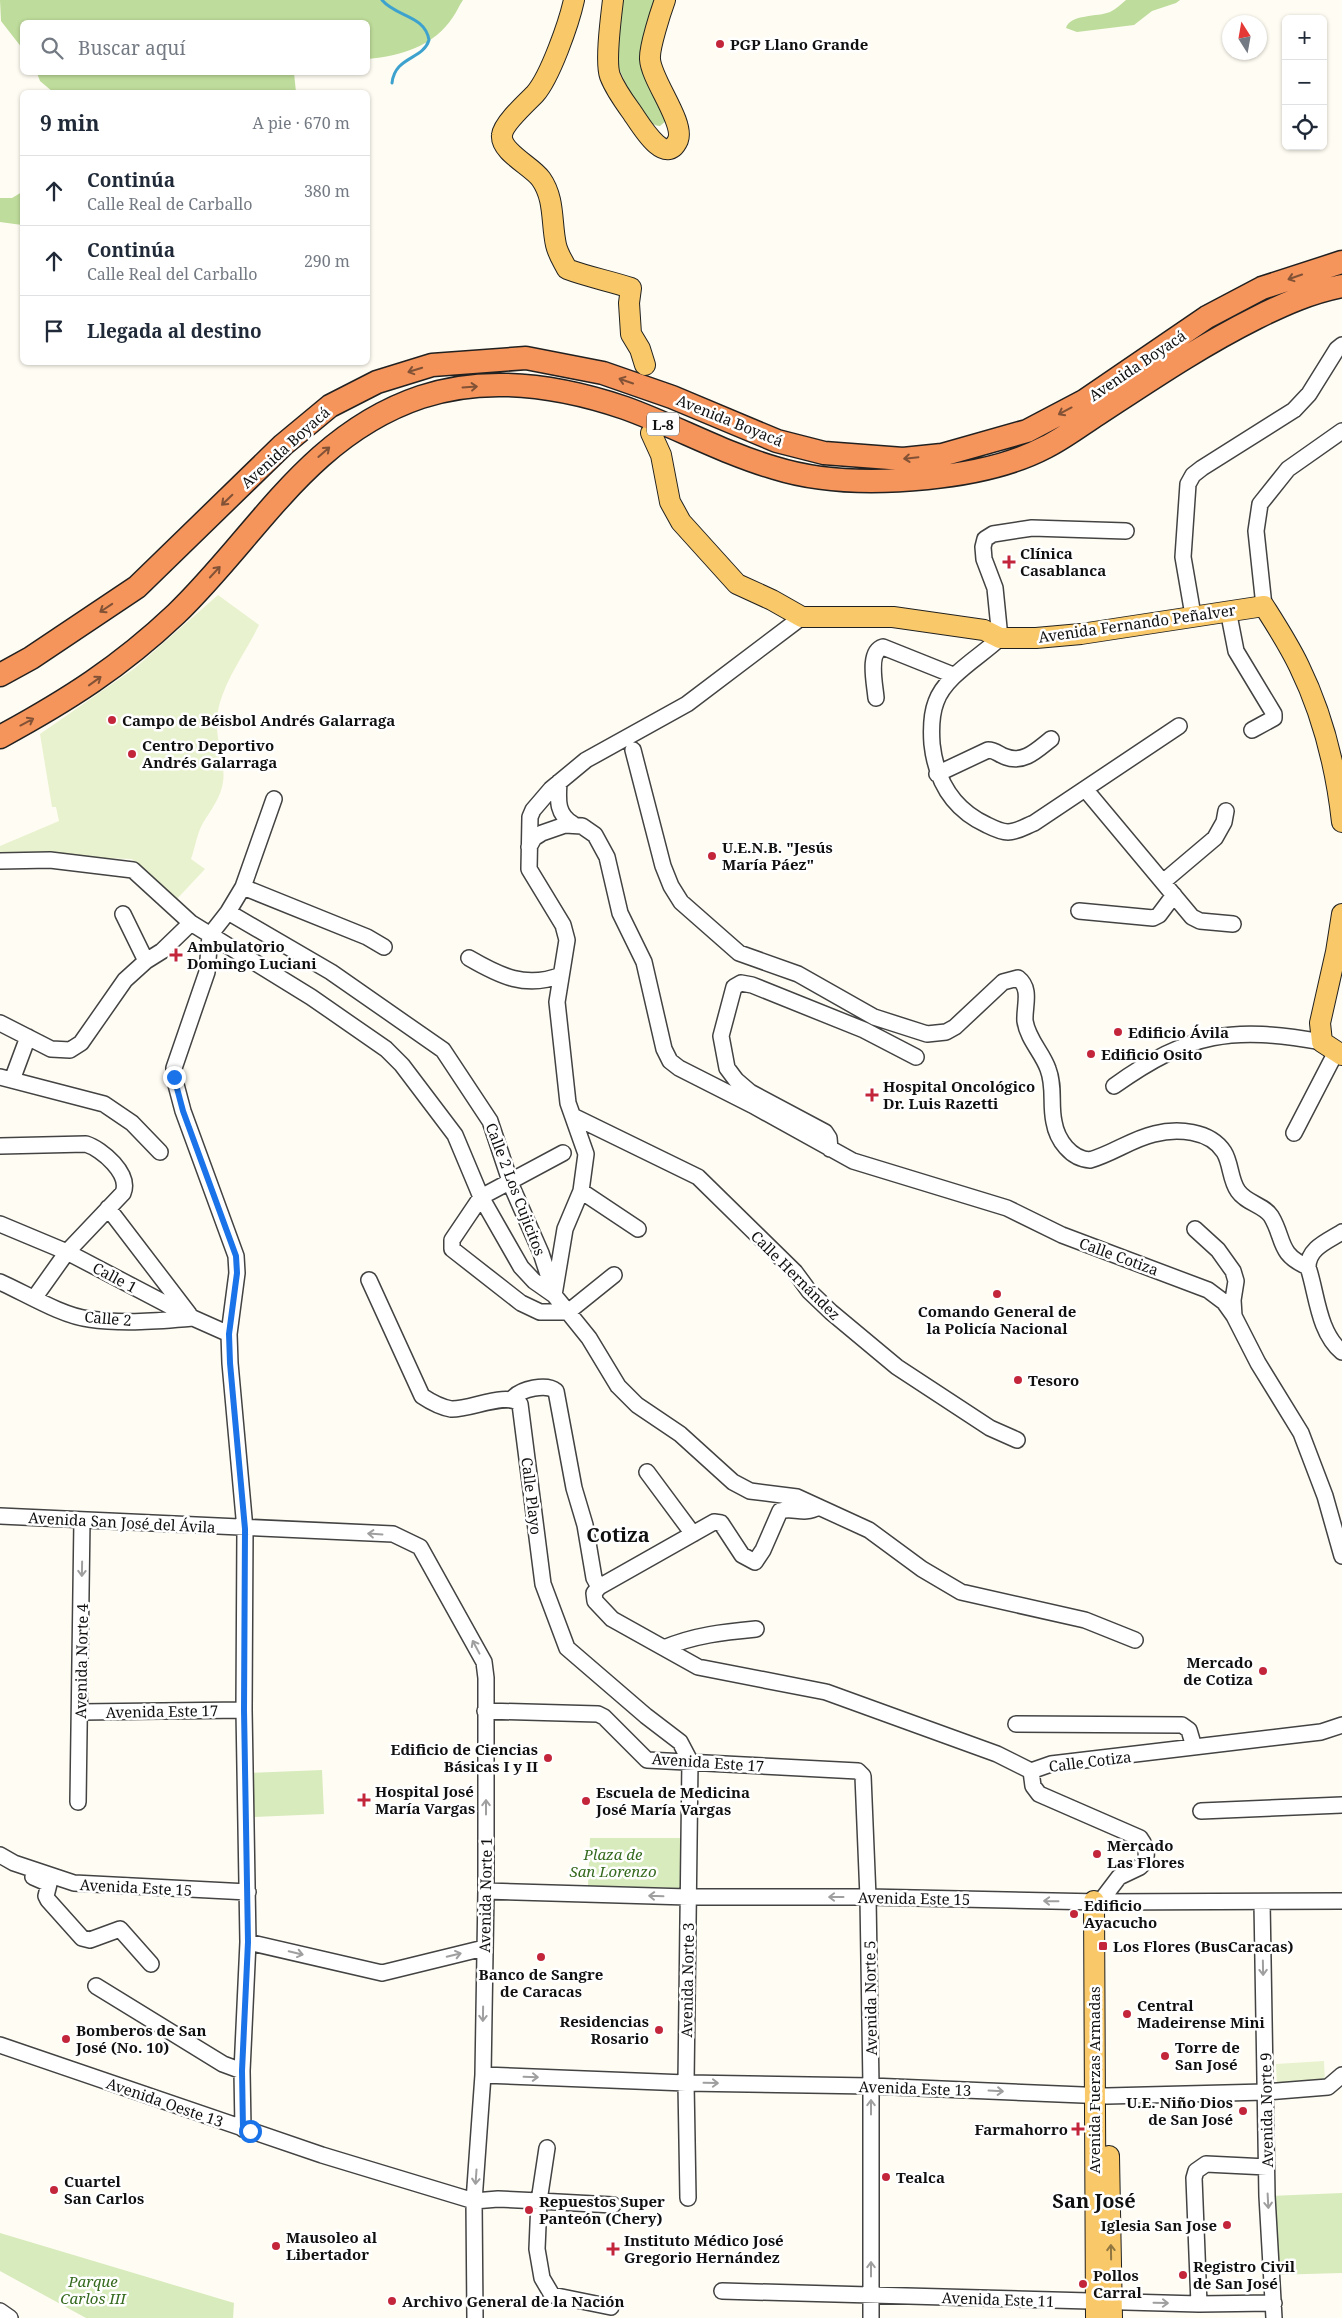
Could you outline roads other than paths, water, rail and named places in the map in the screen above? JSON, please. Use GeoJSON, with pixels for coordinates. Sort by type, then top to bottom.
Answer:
{"type":"FeatureCollection","features":[{"type":"Feature","properties":{"kind":"highway","name":"Avenida Boyacá"},"geometry":{"type":"LineString","coordinates":[[0,675],[31,658],[137,587],[283,445],[330,406],[377,382],[432,365],[526,358],[604,372],[672,397],[777,440],[824,453],[903,459],[942,455],[973,448],[1027,431],[1084,401],[1207,317],[1262,288],[1342,262]]}},
{"type":"Feature","properties":{"kind":"highway","name":"Avenida Boyacá"},"geometry":{"type":"LineString","coordinates":[[0,736],[54,708],[91,685],[137,649],[178,611],[293,483],[319,457],[345,435],[380,414],[421,397],[461,387],[497,385],[549,388],[624,408],[778,470],[819,477],[870,481],[928,478],[970,472],[1011,462],[1047,446],[1216,338],[1295,299],[1342,286]]}},
{"type":"Feature","properties":{"kind":"main road"},"geometry":{"type":"LineString","coordinates":[[574,0],[570,18],[542,86],[506,126],[502,139],[510,152],[540,178],[549,196],[556,244],[567,269],[592,279],[612,282],[631,288],[629,303],[631,334],[640,349],[645,365]]}},
{"type":"Feature","properties":{"kind":"main road"},"geometry":{"type":"LineString","coordinates":[[613,0],[609,74],[618,92],[651,138],[659,148],[666,149],[674,146],[679,138],[678,127],[652,70],[649,57],[665,0]]}},
{"type":"Feature","properties":{"kind":"main road"},"geometry":{"type":"LineString","coordinates":[[651,433],[661,455],[670,502],[681,522],[737,584],[772,600],[802,617]]}},
{"type":"Feature","properties":{"kind":"main road"},"geometry":{"type":"LineString","coordinates":[[1264,606],[1298,665],[1322,721],[1329,746],[1342,822]]}},
{"type":"Feature","properties":{"kind":"main road","name":"Avenida Fernando Peñalver"},"geometry":{"type":"LineString","coordinates":[[802,617],[893,617],[984,630],[1000,638],[1036,638],[1081,634],[1192,615],[1264,606]]}},
{"type":"Feature","properties":{"kind":"main road"},"geometry":{"type":"LineString","coordinates":[[1334,1050],[1320,1023],[1336,952],[1342,914]]}},
{"type":"Feature","properties":{"kind":"main road","name":"Avenida Fuerzas Armadas"},"geometry":{"type":"LineString","coordinates":[[1100,1902],[1104,2310]]}},
{"type":"Feature","properties":{"kind":"street"},"geometry":{"type":"LineString","coordinates":[[1192,615],[1182,557],[1188,484],[1193,475],[1294,410],[1309,394],[1337,349],[1342,345]]}},
{"type":"Feature","properties":{"kind":"street"},"geometry":{"type":"LineString","coordinates":[[1264,606],[1256,531],[1260,504],[1288,469],[1342,431]]}},
{"type":"Feature","properties":{"kind":"street"},"geometry":{"type":"LineString","coordinates":[[1126,531],[1032,528],[992,534],[985,540],[983,548],[984,559],[995,588],[1000,638],[981,656],[954,675],[936,700],[932,736],[937,774],[944,788],[958,807],[977,820],[1009,832],[1034,823],[1179,726]]}},
{"type":"Feature","properties":{"kind":"street"},"geometry":{"type":"LineString","coordinates":[[1228,610],[1236,652],[1274,714],[1274,718],[1252,730]]}},
{"type":"Feature","properties":{"kind":"street"},"geometry":{"type":"LineString","coordinates":[[554,1295],[565,1229],[581,1191],[586,1154],[568,1104],[557,1002],[567,940],[563,925],[529,869],[529,824],[533,810],[559,782],[593,755],[687,704],[802,617]]}},
{"type":"Feature","properties":{"kind":"street"},"geometry":{"type":"LineString","coordinates":[[876,698],[873,655],[878,648],[883,647],[954,675]]}},
{"type":"Feature","properties":{"kind":"street"},"geometry":{"type":"LineString","coordinates":[[937,774],[988,750],[995,750],[1011,759],[1021,759],[1032,755],[1051,739]]}},
{"type":"Feature","properties":{"kind":"street"},"geometry":{"type":"LineString","coordinates":[[633,750],[663,866],[671,886],[681,902],[739,953],[798,974],[874,1017],[927,1034],[946,1032],[1004,982],[1018,978],[1023,982],[1026,990],[1025,1022],[1031,1040],[1048,1067],[1052,1081],[1054,1123],[1060,1137],[1073,1155],[1081,1159],[1090,1160],[1156,1133],[1174,1132],[1205,1136],[1216,1141],[1224,1152],[1238,1191],[1271,1216],[1280,1241],[1288,1254],[1308,1267]]}},
{"type":"Feature","properties":{"kind":"street"},"geometry":{"type":"LineString","coordinates":[[559,782],[559,809],[566,820],[573,824]]}},
{"type":"Feature","properties":{"kind":"street"},"geometry":{"type":"LineString","coordinates":[[1085,789],[1192,917],[1200,921],[1233,924]]}},
{"type":"Feature","properties":{"kind":"street"},"geometry":{"type":"LineString","coordinates":[[243,2129],[242,2071],[248,1942],[244,1710],[245,1529],[229,1334],[237,1273],[236,1256],[183,1111],[174,1077],[174,1068],[207,972],[210,934],[228,912],[243,887],[274,799]]}},
{"type":"Feature","properties":{"kind":"street"},"geometry":{"type":"LineString","coordinates":[[1163,882],[1216,838],[1224,822],[1226,811]]}},
{"type":"Feature","properties":{"kind":"street"},"geometry":{"type":"LineString","coordinates":[[529,847],[534,838],[542,833],[573,824]]}},
{"type":"Feature","properties":{"kind":"street","name":"Calle Cotiza"},"geometry":{"type":"LineString","coordinates":[[573,824],[589,829],[604,850],[620,913],[644,962],[664,1049],[670,1061],[679,1068],[752,1105],[853,1162],[1007,1208],[1062,1236],[1208,1290],[1224,1302],[1234,1316],[1258,1363],[1301,1433],[1325,1496],[1342,1556]]}},
{"type":"Feature","properties":{"kind":"street"},"geometry":{"type":"LineString","coordinates":[[0,861],[50,860],[133,870],[191,923],[311,997],[395,1056],[456,1135],[481,1197],[521,1267],[534,1281],[554,1295],[568,1312],[589,1338],[618,1386],[637,1405],[680,1434],[733,1482],[750,1491],[797,1497],[869,1530],[922,1569],[961,1592],[1085,1620],[1135,1640]]}},
{"type":"Feature","properties":{"kind":"street"},"geometry":{"type":"LineString","coordinates":[[243,887],[367,937],[384,947]]}},
{"type":"Feature","properties":{"kind":"street"},"geometry":{"type":"LineString","coordinates":[[1079,911],[1153,918],[1159,915],[1174,895]]}},
{"type":"Feature","properties":{"kind":"street","name":"Calle 2 Los Cujicitos"},"geometry":{"type":"LineString","coordinates":[[228,912],[331,972],[438,1045],[490,1120],[510,1182],[541,1253],[554,1295]]}},
{"type":"Feature","properties":{"kind":"street"},"geometry":{"type":"LineString","coordinates":[[123,914],[146,961]]}},
{"type":"Feature","properties":{"kind":"street"},"geometry":{"type":"LineString","coordinates":[[0,1023],[51,1049],[70,1050],[81,1043],[125,980],[146,961],[162,951],[191,923]]}},
{"type":"Feature","properties":{"kind":"street"},"geometry":{"type":"LineString","coordinates":[[469,958],[489,969],[521,980],[546,981],[561,975]]}},
{"type":"Feature","properties":{"kind":"street"},"geometry":{"type":"LineString","coordinates":[[830,1149],[825,1132],[750,1092],[736,1080],[727,1068],[721,1036],[734,987],[741,982],[752,985],[864,1030],[916,1057]]}},
{"type":"Feature","properties":{"kind":"street"},"geometry":{"type":"LineString","coordinates":[[1114,1086],[1137,1070],[1174,1049],[1208,1037],[1242,1034],[1294,1037],[1334,1050],[1294,1133]]}},
{"type":"Feature","properties":{"kind":"street"},"geometry":{"type":"LineString","coordinates":[[28,1037],[6,1078],[104,1104],[132,1123],[160,1152]]}},
{"type":"Feature","properties":{"kind":"street","name":"Calle Hernández"},"geometry":{"type":"LineString","coordinates":[[573,1116],[698,1178],[795,1272],[809,1291],[830,1312],[897,1367],[990,1428],[1018,1440]]}},
{"type":"Feature","properties":{"kind":"street"},"geometry":{"type":"LineString","coordinates":[[0,1146],[86,1144],[95,1147],[123,1175],[126,1186],[123,1193],[67,1252],[35,1297]]}},
{"type":"Feature","properties":{"kind":"street"},"geometry":{"type":"LineString","coordinates":[[563,1153],[481,1197],[452,1240],[452,1249],[521,1303],[540,1312],[568,1312],[614,1275]]}},
{"type":"Feature","properties":{"kind":"street"},"geometry":{"type":"LineString","coordinates":[[581,1191],[638,1229]]}},
{"type":"Feature","properties":{"kind":"street"},"geometry":{"type":"LineString","coordinates":[[108,1208],[193,1318]]}},
{"type":"Feature","properties":{"kind":"street","name":"Calle 1"},"geometry":{"type":"LineString","coordinates":[[0,1224],[67,1252],[193,1318],[229,1334]]}},
{"type":"Feature","properties":{"kind":"street"},"geometry":{"type":"LineString","coordinates":[[1195,1229],[1218,1250],[1233,1271],[1236,1281],[1233,1300],[1234,1316]]}},
{"type":"Feature","properties":{"kind":"street"},"geometry":{"type":"LineString","coordinates":[[1342,1232],[1312,1251],[1308,1258],[1308,1267],[1326,1330],[1333,1343],[1342,1352]]}},
{"type":"Feature","properties":{"kind":"street"},"geometry":{"type":"LineString","coordinates":[[369,1280],[422,1396],[439,1406],[453,1409],[513,1398],[520,1392],[528,1390],[547,1388],[556,1391],[574,1488],[585,1525],[594,1578],[599,1587]]}},
{"type":"Feature","properties":{"kind":"street","name":"Calle 2"},"geometry":{"type":"LineString","coordinates":[[0,1282],[60,1310],[88,1319],[160,1321],[193,1318]]}},
{"type":"Feature","properties":{"kind":"street","name":"Calle Playo"},"geometry":{"type":"LineString","coordinates":[[513,1398],[520,1404],[523,1413],[527,1466],[543,1584],[567,1648],[646,1716],[680,1742],[690,1761]]}},
{"type":"Feature","properties":{"kind":"street"},"geometry":{"type":"LineString","coordinates":[[646,1472],[693,1534]]}},
{"type":"Feature","properties":{"kind":"street"},"geometry":{"type":"LineString","coordinates":[[818,1507],[803,1512],[786,1509],[780,1511],[763,1550],[755,1562],[742,1555],[718,1521],[599,1587],[594,1593],[594,1601],[612,1619],[698,1667],[826,1692],[997,1754],[1031,1771]]}},
{"type":"Feature","properties":{"kind":"street","name":"Avenida San José del Ávila"},"geometry":{"type":"LineString","coordinates":[[0,1516],[245,1529]]}},
{"type":"Feature","properties":{"kind":"street","name":"Avenida Norte 4"},"geometry":{"type":"LineString","coordinates":[[78,1802],[82,1520]]}},
{"type":"Feature","properties":{"kind":"street","name":"Avenida Norte 1"},"geometry":{"type":"LineString","coordinates":[[245,1529],[394,1534],[420,1547],[484,1662],[486,1891],[483,2075],[474,2201],[475,2318]]}},
{"type":"Feature","properties":{"kind":"street"},"geometry":{"type":"LineString","coordinates":[[664,1648],[685,1639],[708,1634],[756,1629]]}},
{"type":"Feature","properties":{"kind":"street","name":"Avenida Este 17"},"geometry":{"type":"LineString","coordinates":[[80,1712],[244,1710]]}},
{"type":"Feature","properties":{"kind":"street","name":"Avenida Este 17"},"geometry":{"type":"LineString","coordinates":[[485,1711],[598,1714],[604,1717],[648,1760],[858,1771]]}},
{"type":"Feature","properties":{"kind":"street"},"geometry":{"type":"LineString","coordinates":[[1016,1724],[1182,1725],[1189,1730],[1194,1747]]}},
{"type":"Feature","properties":{"kind":"street","name":"Calle Cotiza"},"geometry":{"type":"LineString","coordinates":[[1100,1902],[1119,1877],[1146,1862],[1147,1850],[1144,1843],[1140,1838],[1039,1794],[1033,1786],[1031,1771],[1051,1764],[1321,1732],[1342,1725]]}},
{"type":"Feature","properties":{"kind":"street","name":"Avenida Norte 3"},"geometry":{"type":"LineString","coordinates":[[688,2198],[686,2082],[690,1761]]}},
{"type":"Feature","properties":{"kind":"street","name":"Avenida Norte 5"},"geometry":{"type":"LineString","coordinates":[[858,1771],[865,1780],[868,1897],[871,2086],[871,2318]]}},
{"type":"Feature","properties":{"kind":"street"},"geometry":{"type":"LineString","coordinates":[[1201,1811],[1342,1805]]}},
{"type":"Feature","properties":{"kind":"street","name":"Avenida Este 15"},"geometry":{"type":"LineString","coordinates":[[0,1855],[14,1864],[74,1883],[248,1892]]}},
{"type":"Feature","properties":{"kind":"street"},"geometry":{"type":"LineString","coordinates":[[14,1864],[25,1874],[49,1884],[46,1896],[48,1900],[82,1938],[90,1940],[120,1929],[151,1964]]}},
{"type":"Feature","properties":{"kind":"street","name":"Avenida Este 15"},"geometry":{"type":"LineString","coordinates":[[486,1891],[688,1897],[868,1897],[1100,1902],[1342,1902]]}},
{"type":"Feature","properties":{"kind":"street","name":"Avenida Norte 9"},"geometry":{"type":"LineString","coordinates":[[1262,1902],[1267,2167],[1274,2310]]}},
{"type":"Feature","properties":{"kind":"street"},"geometry":{"type":"LineString","coordinates":[[248,1942],[382,1973],[484,1948]]}},
{"type":"Feature","properties":{"kind":"street"},"geometry":{"type":"LineString","coordinates":[[96,1986],[223,2064],[242,2071]]}},
{"type":"Feature","properties":{"kind":"street","name":"Avenida Oeste 13"},"geometry":{"type":"LineString","coordinates":[[0,2045],[243,2129],[474,2201]]}},
{"type":"Feature","properties":{"kind":"street","name":"Avenida Este 13"},"geometry":{"type":"LineString","coordinates":[[483,2075],[871,2086],[1101,2096],[1265,2092],[1328,2087],[1342,2075]]}},
{"type":"Feature","properties":{"kind":"street"},"geometry":{"type":"LineString","coordinates":[[547,2148],[539,2201],[537,2249],[542,2278],[552,2295],[611,2308]]}},
{"type":"Feature","properties":{"kind":"street"},"geometry":{"type":"LineString","coordinates":[[1199,2304],[1194,2178],[1196,2171],[1206,2164],[1267,2167]]}},
{"type":"Feature","properties":{"kind":"street"},"geometry":{"type":"LineString","coordinates":[[474,2201],[498,2199],[613,2205]]}},
{"type":"Feature","properties":{"kind":"street","name":"Avenida Este 11"},"geometry":{"type":"LineString","coordinates":[[722,2291],[871,2296],[1104,2310],[1199,2304],[1274,2310]]}},
{"type":"Feature","properties":{"kind":"street"},"geometry":{"type":"LineString","coordinates":[[0,2311],[10,2318]]}},
{"type":"Feature","properties":{"kind":"waterway"},"geometry":{"type":"LineString","coordinates":[[382,0],[388,6],[422,26],[429,40],[421,51],[398,68],[392,83]]}},
{"type":"Feature","properties":{"kind":"place","name":"PGP Llano Grande"},"geometry":{"type":"Point","coordinates":[720,44]}},
{"type":"Feature","properties":{"kind":"place","name":"Clínica Casablanca"},"geometry":{"type":"Point","coordinates":[1009,562]}},
{"type":"Feature","properties":{"kind":"place","name":"Campo de Béisbol Andrés Galarraga"},"geometry":{"type":"Point","coordinates":[112,720]}},
{"type":"Feature","properties":{"kind":"place","name":"Centro Deportivo Andrés Galarraga"},"geometry":{"type":"Point","coordinates":[132,754]}},
{"type":"Feature","properties":{"kind":"place","name":"U.E.N.B. \"Jesús María Páez\""},"geometry":{"type":"Point","coordinates":[712,856]}},
{"type":"Feature","properties":{"kind":"place","name":"Ambulatorio Domingo Luciani"},"geometry":{"type":"Point","coordinates":[176,955]}},
{"type":"Feature","properties":{"kind":"place","name":"Edificio Ávila"},"geometry":{"type":"Point","coordinates":[1118,1032]}},
{"type":"Feature","properties":{"kind":"place","name":"Edificio Osito"},"geometry":{"type":"Point","coordinates":[1091,1054]}},
{"type":"Feature","properties":{"kind":"place","name":"Hospital Oncológico Dr. Luis Razetti"},"geometry":{"type":"Point","coordinates":[872,1095]}},
{"type":"Feature","properties":{"kind":"place","name":"Comando General de la Policía Nacional"},"geometry":{"type":"Point","coordinates":[997,1294]}},
{"type":"Feature","properties":{"kind":"place","name":"Tesoro"},"geometry":{"type":"Point","coordinates":[1018,1380]}},
{"type":"Feature","properties":{"kind":"place","name":"Mercado de Cotiza"},"geometry":{"type":"Point","coordinates":[1263,1671]}},
{"type":"Feature","properties":{"kind":"place","name":"Edificio de Ciencias Básicas I y II"},"geometry":{"type":"Point","coordinates":[548,1758]}},
{"type":"Feature","properties":{"kind":"place","name":"Hospital José María Vargas"},"geometry":{"type":"Point","coordinates":[364,1800]}},
{"type":"Feature","properties":{"kind":"place","name":"Escuela de Medicina José María Vargas"},"geometry":{"type":"Point","coordinates":[586,1801]}},
{"type":"Feature","properties":{"kind":"place","name":"Mercado Las Flores"},"geometry":{"type":"Point","coordinates":[1097,1854]}},
{"type":"Feature","properties":{"kind":"place","name":"Edificio Ayacucho"},"geometry":{"type":"Point","coordinates":[1074,1914]}},
{"type":"Feature","properties":{"kind":"place","name":"Los Flores (BusCaracas)"},"geometry":{"type":"Point","coordinates":[1103,1946]}},
{"type":"Feature","properties":{"kind":"place","name":"Banco de Sangre de Caracas"},"geometry":{"type":"Point","coordinates":[541,1957]}},
{"type":"Feature","properties":{"kind":"place","name":"Central Madeirense Mini"},"geometry":{"type":"Point","coordinates":[1127,2014]}},
{"type":"Feature","properties":{"kind":"place","name":"Residencias Rosario"},"geometry":{"type":"Point","coordinates":[659,2030]}},
{"type":"Feature","properties":{"kind":"place","name":"Bomberos de San José (No. 10)"},"geometry":{"type":"Point","coordinates":[66,2039]}},
{"type":"Feature","properties":{"kind":"place","name":"Torre de San José"},"geometry":{"type":"Point","coordinates":[1165,2056]}},
{"type":"Feature","properties":{"kind":"place","name":"U.E. Niño Dios de San José"},"geometry":{"type":"Point","coordinates":[1243,2111]}},
{"type":"Feature","properties":{"kind":"place","name":"Farmahorro"},"geometry":{"type":"Point","coordinates":[1078,2129]}},
{"type":"Feature","properties":{"kind":"place","name":"Tealca"},"geometry":{"type":"Point","coordinates":[886,2177]}},
{"type":"Feature","properties":{"kind":"place","name":"Cuartel San Carlos"},"geometry":{"type":"Point","coordinates":[54,2190]}},
{"type":"Feature","properties":{"kind":"place","name":"Repuestos Super Panteón (Chery)"},"geometry":{"type":"Point","coordinates":[529,2210]}},
{"type":"Feature","properties":{"kind":"place","name":"Iglesia San Jose"},"geometry":{"type":"Point","coordinates":[1227,2225]}},
{"type":"Feature","properties":{"kind":"place","name":"Mausoleo al Libertador"},"geometry":{"type":"Point","coordinates":[276,2246]}},
{"type":"Feature","properties":{"kind":"place","name":"Instituto Médico José Gregorio Hernández"},"geometry":{"type":"Point","coordinates":[613,2249]}},
{"type":"Feature","properties":{"kind":"place","name":"Registro Civil de San José"},"geometry":{"type":"Point","coordinates":[1183,2275]}},
{"type":"Feature","properties":{"kind":"place","name":"Pollos Carral"},"geometry":{"type":"Point","coordinates":[1083,2284]}},
{"type":"Feature","properties":{"kind":"place","name":"Archivo General de la Nación"},"geometry":{"type":"Point","coordinates":[392,2301]}},
{"type":"Feature","properties":{"kind":"district","name":"Cotiza"},"geometry":{"type":"Point","coordinates":[618,1534]}},
{"type":"Feature","properties":{"kind":"district","name":"San José"},"geometry":{"type":"Point","coordinates":[1094,2200]}},
{"type":"Feature","properties":{"kind":"park label","name":"Plaza de San Lorenzo"},"geometry":{"type":"Point","coordinates":[613,1862]}},
{"type":"Feature","properties":{"kind":"park label","name":"Parque Carlos III"},"geometry":{"type":"Point","coordinates":[93,2290]}}]}
